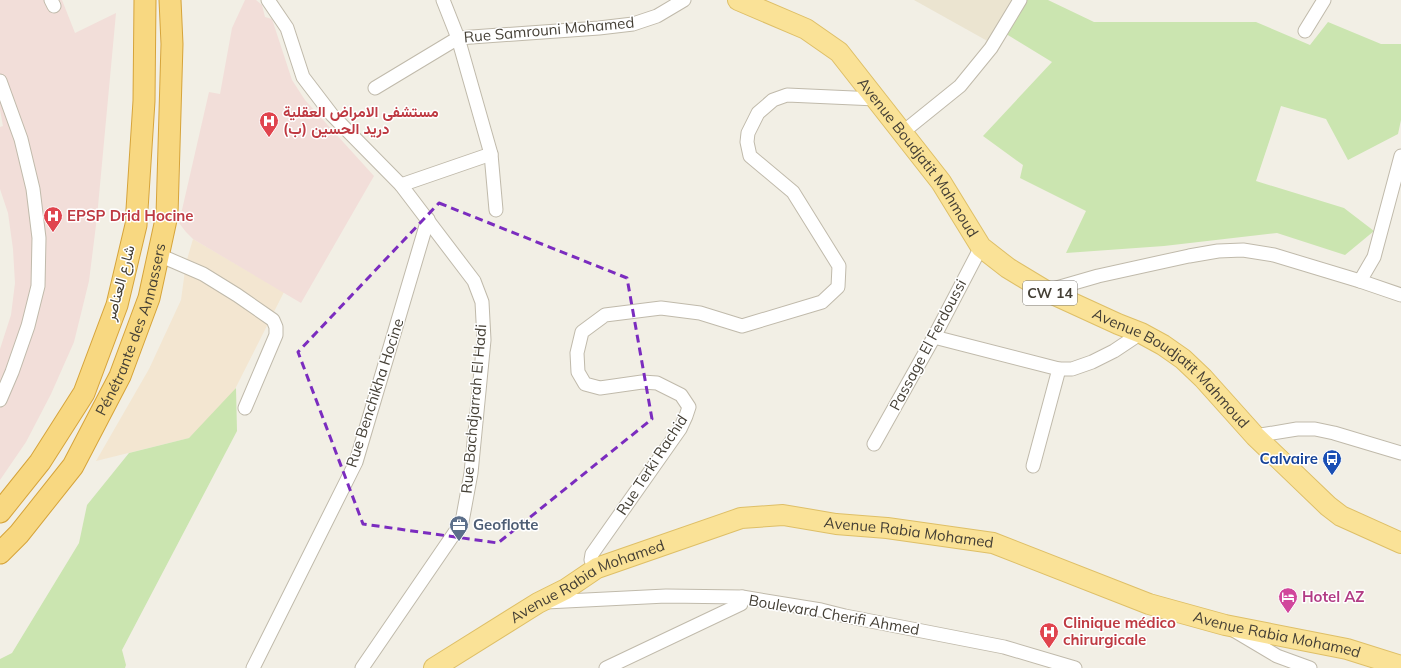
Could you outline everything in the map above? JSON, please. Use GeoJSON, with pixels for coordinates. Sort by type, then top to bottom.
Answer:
{"type":"FeatureCollection","features":[{"type":"Feature","properties":{"kind":"highway","name":"شارع العناصر"},"geometry":{"type":"LineString","coordinates":[[0,512],[40,462],[84,392],[118,305],[136,225],[144,101],[146,0]]}},
{"type":"Feature","properties":{"kind":"highway","name":"Pénétrante des Annassers"},"geometry":{"type":"LineString","coordinates":[[0,553],[19,534],[73,466],[120,376],[149,298],[167,215],[174,0]]}},
{"type":"Feature","properties":{"kind":"main road","name":"Avenue Boudjatit Mahmoud"},"geometry":{"type":"LineString","coordinates":[[738,0],[806,29],[839,52],[941,182],[981,247],[1008,268],[1046,291],[1141,333],[1163,345],[1183,359],[1203,378],[1255,436],[1328,506],[1341,516],[1401,543]]}},
{"type":"Feature","properties":{"kind":"main road","name":"Avenue Rabia Mohamed"},"geometry":{"type":"LineString","coordinates":[[434,668],[538,603],[566,588],[596,568],[742,518],[783,515],[836,524],[887,528],[993,543],[1149,604],[1225,625],[1347,650],[1401,666]]}},
{"type":"Feature","properties":{"kind":"street","name":"Rue Bachdjarrah El Hadi"},"geometry":{"type":"LineString","coordinates":[[268,0],[287,28],[303,77],[332,116],[401,185],[474,281],[482,302],[484,340],[471,473],[462,522],[362,668]]}},
{"type":"Feature","properties":{"kind":"street"},"geometry":{"type":"LineString","coordinates":[[443,0],[458,38],[491,154],[496,210]]}},
{"type":"Feature","properties":{"kind":"street","name":"Rue Samrouni Mohamed"},"geometry":{"type":"LineString","coordinates":[[375,88],[458,38],[599,28],[634,24],[656,16],[684,0]]}},
{"type":"Feature","properties":{"kind":"street"},"geometry":{"type":"LineString","coordinates":[[903,132],[960,86],[991,48],[1020,0]]}},
{"type":"Feature","properties":{"kind":"street"},"geometry":{"type":"LineString","coordinates":[[1305,31],[1324,0]]}},
{"type":"Feature","properties":{"kind":"street"},"geometry":{"type":"LineString","coordinates":[[0,81],[21,139],[33,189],[39,238],[38,286],[26,332],[12,372],[0,400]]}},
{"type":"Feature","properties":{"kind":"street","name":"Rue Terki Rachid"},"geometry":{"type":"LineString","coordinates":[[596,568],[591,560],[592,554],[680,429],[689,407],[681,395],[657,383],[642,382],[600,388],[585,384],[578,372],[578,353],[582,332],[605,315],[661,308],[700,313],[742,326],[822,302],[838,287],[839,266],[793,192],[750,156],[747,142],[748,133],[758,113],[773,100],[787,95],[876,99]]}},
{"type":"Feature","properties":{"kind":"street"},"geometry":{"type":"LineString","coordinates":[[401,185],[491,154]]}},
{"type":"Feature","properties":{"kind":"street"},"geometry":{"type":"LineString","coordinates":[[1360,281],[1374,257],[1401,156]]}},
{"type":"Feature","properties":{"kind":"street","name":"Rue Benchikha Hocine"},"geometry":{"type":"LineString","coordinates":[[253,668],[356,462],[428,220]]}},
{"type":"Feature","properties":{"kind":"street","name":"Passage El Ferdoussi"},"geometry":{"type":"LineString","coordinates":[[874,444],[934,337],[981,247]]}},
{"type":"Feature","properties":{"kind":"street"},"geometry":{"type":"LineString","coordinates":[[1046,291],[1098,276],[1189,256],[1218,251],[1243,250],[1274,255],[1401,295]]}},
{"type":"Feature","properties":{"kind":"street"},"geometry":{"type":"LineString","coordinates":[[159,255],[204,274],[273,320],[276,327],[276,336],[245,408]]}},
{"type":"Feature","properties":{"kind":"street"},"geometry":{"type":"LineString","coordinates":[[934,337],[1059,368],[1072,369],[1092,362],[1114,351],[1141,333]]}},
{"type":"Feature","properties":{"kind":"street"},"geometry":{"type":"LineString","coordinates":[[1034,466],[1059,368]]}},
{"type":"Feature","properties":{"kind":"street"},"geometry":{"type":"LineString","coordinates":[[1255,436],[1297,429],[1315,429],[1334,433],[1401,453]]}},
{"type":"Feature","properties":{"kind":"street"},"geometry":{"type":"LineString","coordinates":[[538,603],[666,596],[742,597]]}},
{"type":"Feature","properties":{"kind":"street","name":"Boulevard Cherifi Ahmed"},"geometry":{"type":"LineString","coordinates":[[606,668],[741,604],[742,597],[821,610],[1004,647],[1075,668]]}},
{"type":"Feature","properties":{"kind":"street"},"geometry":{"type":"LineString","coordinates":[[1225,625],[1277,656],[1310,668]]}},
{"type":"Feature","properties":{"kind":"highlighted area"},"geometry":{"type":"Polygon","coordinates":[[[439,203],[627,278],[652,419],[498,543],[363,524],[298,352],[439,203]]]}},
{"type":"Feature","properties":{"kind":"shaded area","name":"EPSP Drid Hocine"},"geometry":{"type":"Polygon","coordinates":[[[0,0],[62,0],[75,33],[116,13],[97,217],[89,281],[74,342],[51,394],[26,442],[0,480],[0,349],[11,315],[15,283],[13,249],[8,213],[0,189],[0,127],[3,126],[0,110],[0,0]]]}},
{"type":"Feature","properties":{"kind":"shaded area","name":"مستشفى الامراض العقلية دريد الحسين (ب)"},"geometry":{"type":"Polygon","coordinates":[[[245,0],[256,0],[262,5],[265,17],[272,19],[292,80],[305,100],[374,176],[301,303],[193,239],[179,223],[209,92],[220,94],[232,28],[245,0]]]}},
{"type":"Feature","properties":{"kind":"shaded area"},"geometry":{"type":"Polygon","coordinates":[[[914,0],[1013,0],[991,43],[914,0]]]}},
{"type":"Feature","properties":{"kind":"shaded area"},"geometry":{"type":"Polygon","coordinates":[[[193,239],[284,292],[230,399],[189,438],[96,461],[149,369],[181,300],[186,263],[193,239]]]}},
{"type":"Feature","properties":{"kind":"green space"},"geometry":{"type":"Polygon","coordinates":[[[1022,0],[1048,0],[1094,22],[1256,22],[1310,45],[1328,22],[1381,44],[1401,44],[1401,120],[1398,134],[1348,160],[1326,119],[1281,106],[1256,181],[1344,208],[1374,231],[1345,255],[1277,233],[1164,246],[1066,253],[1086,211],[1020,178],[1023,165],[983,136],[1052,62],[1003,32],[1022,0]]]}},
{"type":"Feature","properties":{"kind":"green space"},"geometry":{"type":"Polygon","coordinates":[[[236,388],[237,431],[122,650],[126,665],[125,668],[0,668],[0,659],[12,653],[79,543],[87,505],[129,453],[189,438],[236,388]]]}},
{"type":"Feature","properties":{"kind":"place","name":"مستشفى الامراض العقلية دريد الحسين (ب)"},"geometry":{"type":"Point","coordinates":[269,138]}},
{"type":"Feature","properties":{"kind":"place","name":"EPSP Drid Hocine"},"geometry":{"type":"Point","coordinates":[53,233]}},
{"type":"Feature","properties":{"kind":"place","name":"Calvaire"},"geometry":{"type":"Point","coordinates":[1332,476]}},
{"type":"Feature","properties":{"kind":"place","name":"Geoflotte"},"geometry":{"type":"Point","coordinates":[459,542]}},
{"type":"Feature","properties":{"kind":"place","name":"Hotel AZ"},"geometry":{"type":"Point","coordinates":[1288,614]}},
{"type":"Feature","properties":{"kind":"place","name":"Clinique médico chirurgicale"},"geometry":{"type":"Point","coordinates":[1049,649]}}]}
